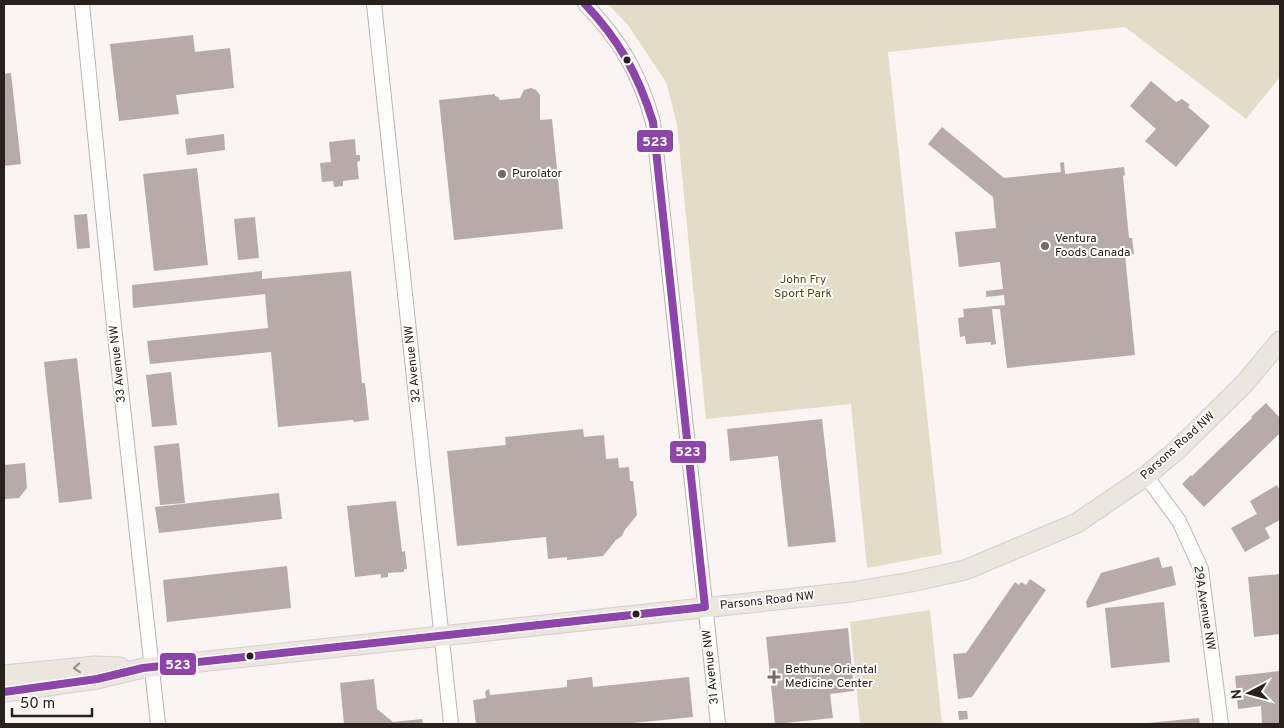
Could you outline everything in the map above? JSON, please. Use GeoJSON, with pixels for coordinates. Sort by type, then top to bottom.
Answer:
{"type":"FeatureCollection","features":[{"type":"Feature","properties":{"kind":"main road","name":"Parsons Road NW"},"geometry":{"type":"LineString","coordinates":[[4,692],[97,679],[148,668],[851,592],[911,582],[965,570],[1077,524],[1146,476],[1177,450],[1244,384],[1280,341]]}},
{"type":"Feature","properties":{"kind":"main road","name":"Parsons Road NW"},"geometry":{"type":"LineString","coordinates":[[4,674],[95,666],[148,668]]}},
{"type":"Feature","properties":{"kind":"street","name":"33 Avenue NW"},"geometry":{"type":"LineString","coordinates":[[82,4],[148,668],[158,724]]}},
{"type":"Feature","properties":{"kind":"street","name":"32 Avenue NW"},"geometry":{"type":"LineString","coordinates":[[374,4],[451,724]]}},
{"type":"Feature","properties":{"kind":"street","name":"31 Avenue NW"},"geometry":{"type":"LineString","coordinates":[[584,4],[618,41],[642,88],[653,122],[718,724]]}},
{"type":"Feature","properties":{"kind":"street","name":"29A Avenue NW"},"geometry":{"type":"LineString","coordinates":[[1146,476],[1179,521],[1201,569],[1221,724]]}},
{"type":"Feature","properties":{"kind":"green space","name":"John Fry Sport Park"},"geometry":{"type":"Polygon","coordinates":[[[608,4],[1280,4],[1280,77],[1246,119],[1125,27],[888,52],[942,554],[867,568],[851,404],[706,419],[677,124],[666,82],[628,25],[608,4]]]}},
{"type":"Feature","properties":{"kind":"green space"},"geometry":{"type":"Polygon","coordinates":[[[930,610],[942,724],[860,724],[850,622],[930,610]]]}},
{"type":"Feature","properties":{"kind":"building"},"geometry":{"type":"Polygon","coordinates":[[[193,35],[195,52],[230,48],[234,88],[176,95],[179,114],[119,121],[110,44],[193,35]]]}},
{"type":"Feature","properties":{"kind":"building"},"geometry":{"type":"Polygon","coordinates":[[[11,73],[21,164],[4,166],[4,74],[11,73]]]}},
{"type":"Feature","properties":{"kind":"building"},"geometry":{"type":"Polygon","coordinates":[[[1151,81],[1176,102],[1182,99],[1190,105],[1188,107],[1210,126],[1176,167],[1145,141],[1156,129],[1130,106],[1151,81]]]}},
{"type":"Feature","properties":{"kind":"building","name":"Purolator"},"geometry":{"type":"Polygon","coordinates":[[[531,88],[540,95],[540,120],[552,119],[563,229],[454,240],[439,100],[495,94],[500,100],[520,98],[524,90],[531,88]]]}},
{"type":"Feature","properties":{"kind":"building","name":"Ventura Foods Canada"},"geometry":{"type":"Polygon","coordinates":[[[942,127],[1004,178],[1061,172],[1060,163],[1064,162],[1065,174],[1124,167],[1125,175],[1123,176],[1129,238],[1132,238],[1134,254],[1125,255],[1135,355],[1007,368],[1000,309],[992,309],[996,344],[991,345],[991,342],[966,344],[965,336],[960,337],[958,318],[964,317],[963,309],[1005,305],[1004,295],[986,297],[986,291],[1003,289],[1000,262],[959,267],[955,232],[996,228],[993,197],[928,144],[942,127]]]}},
{"type":"Feature","properties":{"kind":"building"},"geometry":{"type":"Polygon","coordinates":[[[224,134],[225,150],[187,155],[185,139],[224,134]]]}},
{"type":"Feature","properties":{"kind":"building"},"geometry":{"type":"Polygon","coordinates":[[[355,139],[356,155],[360,155],[360,161],[357,162],[359,179],[343,181],[343,186],[334,187],[333,181],[322,182],[320,163],[331,162],[329,142],[355,139]]]}},
{"type":"Feature","properties":{"kind":"building"},"geometry":{"type":"Polygon","coordinates":[[[197,168],[208,265],[154,271],[143,174],[197,168]]]}},
{"type":"Feature","properties":{"kind":"building"},"geometry":{"type":"Polygon","coordinates":[[[87,214],[90,248],[77,249],[74,215],[87,214]]]}},
{"type":"Feature","properties":{"kind":"building"},"geometry":{"type":"Polygon","coordinates":[[[255,217],[259,258],[238,260],[234,219],[255,217]]]}},
{"type":"Feature","properties":{"kind":"building"},"geometry":{"type":"Polygon","coordinates":[[[262,271],[262,279],[351,271],[362,383],[365,383],[369,420],[278,427],[271,352],[150,364],[147,341],[268,328],[265,294],[133,308],[132,285],[262,271]]]}},
{"type":"Feature","properties":{"kind":"building"},"geometry":{"type":"Polygon","coordinates":[[[77,358],[92,499],[59,503],[44,362],[77,358]]]}},
{"type":"Feature","properties":{"kind":"building"},"geometry":{"type":"Polygon","coordinates":[[[171,372],[177,425],[152,427],[146,375],[171,372]]]}},
{"type":"Feature","properties":{"kind":"building"},"geometry":{"type":"Polygon","coordinates":[[[1266,403],[1280,418],[1280,433],[1204,507],[1182,484],[1266,403]]]}},
{"type":"Feature","properties":{"kind":"building"},"geometry":{"type":"Polygon","coordinates":[[[822,419],[836,542],[788,547],[778,456],[730,461],[727,429],[822,419]]]}},
{"type":"Feature","properties":{"kind":"building"},"geometry":{"type":"Polygon","coordinates":[[[583,429],[584,437],[604,435],[606,459],[618,458],[619,468],[629,467],[630,481],[633,481],[637,515],[622,536],[616,540],[603,556],[567,560],[567,557],[548,559],[546,537],[457,546],[447,451],[506,445],[505,437],[583,429]]]}},
{"type":"Feature","properties":{"kind":"building"},"geometry":{"type":"Polygon","coordinates":[[[179,443],[185,503],[160,505],[154,446],[179,443]]]}},
{"type":"Feature","properties":{"kind":"building"},"geometry":{"type":"Polygon","coordinates":[[[25,463],[27,488],[19,498],[4,499],[4,465],[25,463]]]}},
{"type":"Feature","properties":{"kind":"building"},"geometry":{"type":"Polygon","coordinates":[[[1277,485],[1280,491],[1280,520],[1265,528],[1270,538],[1245,552],[1231,528],[1257,514],[1250,501],[1277,485]]]}},
{"type":"Feature","properties":{"kind":"building"},"geometry":{"type":"Polygon","coordinates":[[[279,493],[282,519],[159,533],[155,507],[279,493]]]}},
{"type":"Feature","properties":{"kind":"building"},"geometry":{"type":"Polygon","coordinates":[[[396,501],[402,552],[405,551],[407,569],[404,569],[404,572],[388,573],[388,577],[381,578],[381,574],[355,577],[347,506],[396,501]]]}},
{"type":"Feature","properties":{"kind":"building"},"geometry":{"type":"Polygon","coordinates":[[[1159,557],[1162,568],[1172,566],[1176,585],[1087,608],[1086,602],[1101,573],[1159,557]]]}},
{"type":"Feature","properties":{"kind":"building"},"geometry":{"type":"Polygon","coordinates":[[[287,566],[291,608],[167,622],[163,580],[287,566]]]}},
{"type":"Feature","properties":{"kind":"building"},"geometry":{"type":"Polygon","coordinates":[[[1280,574],[1280,634],[1254,637],[1248,577],[1280,574]]]}},
{"type":"Feature","properties":{"kind":"building"},"geometry":{"type":"Polygon","coordinates":[[[1030,579],[1046,590],[972,697],[958,699],[953,654],[966,653],[1015,582],[1019,585],[1021,582],[1026,585],[1030,579]]]}},
{"type":"Feature","properties":{"kind":"building"},"geometry":{"type":"Polygon","coordinates":[[[1164,602],[1170,662],[1111,668],[1105,608],[1164,602]]]}},
{"type":"Feature","properties":{"kind":"building"},"geometry":{"type":"Polygon","coordinates":[[[848,628],[854,691],[830,694],[833,718],[775,724],[766,637],[848,628]]]}},
{"type":"Feature","properties":{"kind":"building"},"geometry":{"type":"Polygon","coordinates":[[[1280,671],[1280,724],[1262,724],[1261,706],[1238,709],[1235,676],[1280,671]]]}},
{"type":"Feature","properties":{"kind":"building"},"geometry":{"type":"Polygon","coordinates":[[[592,677],[593,687],[689,677],[693,717],[623,724],[476,724],[473,700],[486,698],[485,692],[489,689],[490,695],[567,687],[567,680],[592,677]]]}},
{"type":"Feature","properties":{"kind":"building"},"geometry":{"type":"Polygon","coordinates":[[[374,679],[377,709],[393,722],[422,719],[423,724],[344,724],[340,683],[374,679]]]}},
{"type":"Feature","properties":{"kind":"building"},"geometry":{"type":"Polygon","coordinates":[[[958,711],[967,711],[968,719],[959,720],[958,711]]]}},
{"type":"Feature","properties":{"kind":"building"},"geometry":{"type":"Polygon","coordinates":[[[1199,718],[1200,724],[1148,724],[1148,723],[1199,718]]]}},
{"type":"Feature","properties":{"kind":"transit line","name":"523"},"geometry":{"type":"LineString","coordinates":[[585,4],[618,44],[641,88],[653,122],[705,607]]}},
{"type":"Feature","properties":{"kind":"transit line","name":"523"},"geometry":{"type":"LineString","coordinates":[[4,692],[97,679],[143,668],[705,607]]}},
{"type":"Feature","properties":{"kind":"place","name":"Purolator"},"geometry":{"type":"Point","coordinates":[502,174]}},
{"type":"Feature","properties":{"kind":"place","name":"Ventura Foods Canada"},"geometry":{"type":"Point","coordinates":[1045,246]}},
{"type":"Feature","properties":{"kind":"place","name":"Bethune Oriental Medicine Center"},"geometry":{"type":"Point","coordinates":[774,677]}}]}
